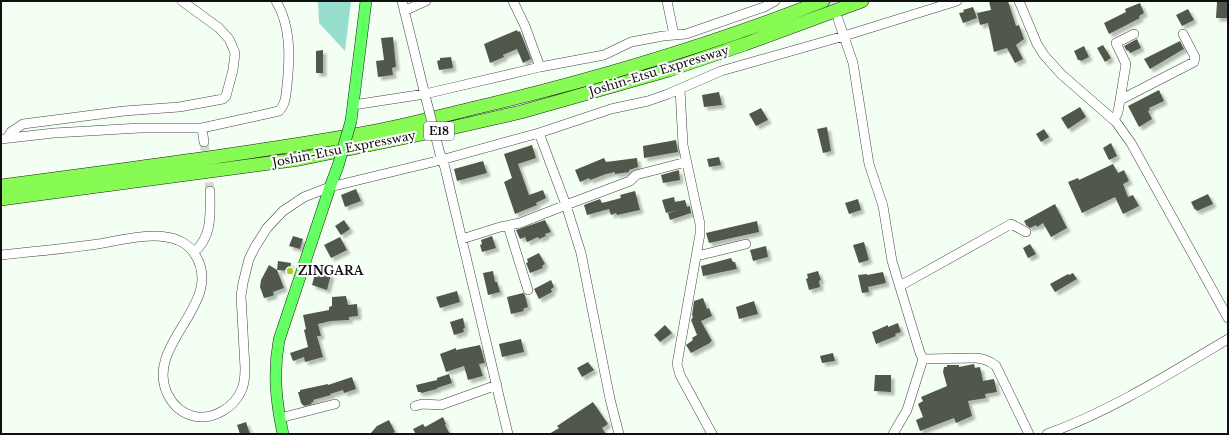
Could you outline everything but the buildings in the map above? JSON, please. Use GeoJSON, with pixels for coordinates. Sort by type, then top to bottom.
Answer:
{"type":"FeatureCollection","features":[{"type":"Feature","properties":{"kind":"highway","name":"Joshin-Etsu Expressway"},"geometry":{"type":"LineString","coordinates":[[1,186],[239,153],[380,130],[517,98],[592,78],[739,32],[823,1]]}},
{"type":"Feature","properties":{"kind":"highway","name":"Joshin-Etsu Expressway"},"geometry":{"type":"LineString","coordinates":[[1,200],[300,159],[521,112],[669,70],[862,1]]}},
{"type":"Feature","properties":{"kind":"main road"},"geometry":{"type":"LineString","coordinates":[[283,434],[276,399],[275,371],[279,340],[338,166],[350,121],[366,1]]}},
{"type":"Feature","properties":{"kind":"street"},"geometry":{"type":"LineString","coordinates":[[4,139],[10,132],[23,124],[124,111],[179,107],[223,99],[226,96],[233,70],[235,53],[233,48],[229,39],[219,28],[182,1]]}},
{"type":"Feature","properties":{"kind":"street"},"geometry":{"type":"LineString","coordinates":[[4,139],[54,133],[132,129],[202,128],[279,111],[285,101],[289,67],[289,44],[286,29],[276,1]]}},
{"type":"Feature","properties":{"kind":"street"},"geometry":{"type":"LineString","coordinates":[[402,1],[440,157],[445,168],[508,434]]}},
{"type":"Feature","properties":{"kind":"street"},"geometry":{"type":"LineString","coordinates":[[404,10],[426,1]]}},
{"type":"Feature","properties":{"kind":"street"},"geometry":{"type":"LineString","coordinates":[[513,1],[525,26],[540,68]]}},
{"type":"Feature","properties":{"kind":"street"},"geometry":{"type":"LineString","coordinates":[[667,1],[674,35]]}},
{"type":"Feature","properties":{"kind":"street"},"geometry":{"type":"LineString","coordinates":[[353,105],[425,96],[540,68],[604,55],[631,42],[686,34],[764,7],[775,1]]}},
{"type":"Feature","properties":{"kind":"street"},"geometry":{"type":"LineString","coordinates":[[1,255],[69,248],[156,236],[183,242],[194,252],[201,270],[201,285],[199,295],[168,352],[162,369],[162,377],[166,391],[174,404],[186,413],[201,417],[213,415],[225,410],[233,404],[242,389],[245,368],[241,296],[246,270],[254,247],[267,228],[283,211],[304,198],[330,187],[440,157],[539,133],[611,110],[648,101],[721,71],[844,36],[956,1]]}},
{"type":"Feature","properties":{"kind":"street"},"geometry":{"type":"LineString","coordinates":[[1019,1],[1037,44],[1044,55],[1061,74],[1112,119],[1131,143],[1228,318]]}},
{"type":"Feature","properties":{"kind":"street"},"geometry":{"type":"LineString","coordinates":[[838,19],[853,63],[869,164],[883,206],[892,261],[923,359],[907,410],[893,434]]}},
{"type":"Feature","properties":{"kind":"street"},"geometry":{"type":"LineString","coordinates":[[1112,119],[1116,116],[1126,64],[1116,43],[1134,34]]}},
{"type":"Feature","properties":{"kind":"street"},"geometry":{"type":"LineString","coordinates":[[1120,100],[1194,62],[1196,57],[1183,34]]}},
{"type":"Feature","properties":{"kind":"street"},"geometry":{"type":"LineString","coordinates":[[680,89],[683,145],[700,224],[700,242],[677,364],[680,375],[712,434]]}},
{"type":"Feature","properties":{"kind":"street"},"geometry":{"type":"LineString","coordinates":[[202,128],[204,142]]}},
{"type":"Feature","properties":{"kind":"street"},"geometry":{"type":"LineString","coordinates":[[539,133],[566,205],[581,252],[586,271],[610,399],[620,434]]}},
{"type":"Feature","properties":{"kind":"street"},"geometry":{"type":"LineString","coordinates":[[462,239],[520,223],[630,181],[636,175],[686,162]]}},
{"type":"Feature","properties":{"kind":"street"},"geometry":{"type":"LineString","coordinates":[[194,252],[200,247],[204,240],[211,221],[210,191]]}},
{"type":"Feature","properties":{"kind":"street"},"geometry":{"type":"LineString","coordinates":[[900,286],[1011,224],[1026,232]]}},
{"type":"Feature","properties":{"kind":"street"},"geometry":{"type":"LineString","coordinates":[[508,226],[528,290]]}},
{"type":"Feature","properties":{"kind":"street"},"geometry":{"type":"LineString","coordinates":[[697,256],[746,244]]}},
{"type":"Feature","properties":{"kind":"street"},"geometry":{"type":"LineString","coordinates":[[1047,434],[1067,431],[1228,339]]}},
{"type":"Feature","properties":{"kind":"street"},"geometry":{"type":"LineString","coordinates":[[923,359],[981,358],[992,363],[996,366],[1030,434]]}},
{"type":"Feature","properties":{"kind":"street"},"geometry":{"type":"LineString","coordinates":[[415,406],[422,404],[441,405],[497,385]]}},
{"type":"Feature","properties":{"kind":"street"},"geometry":{"type":"LineString","coordinates":[[280,418],[335,404]]}},
{"type":"Feature","properties":{"kind":"shaded area"},"geometry":{"type":"Polygon","coordinates":[[[318,1],[351,1],[345,51],[319,23],[318,1]]]}},
{"type":"Feature","properties":{"kind":"tunnel"},"geometry":{"type":"LineString","coordinates":[[831,1],[837,17]]}},
{"type":"Feature","properties":{"kind":"tunnel"},"geometry":{"type":"LineString","coordinates":[[204,142],[210,191]]}},
{"type":"Feature","properties":{"kind":"place","name":"ZINGARA"},"geometry":{"type":"Point","coordinates":[290,271]}}]}
